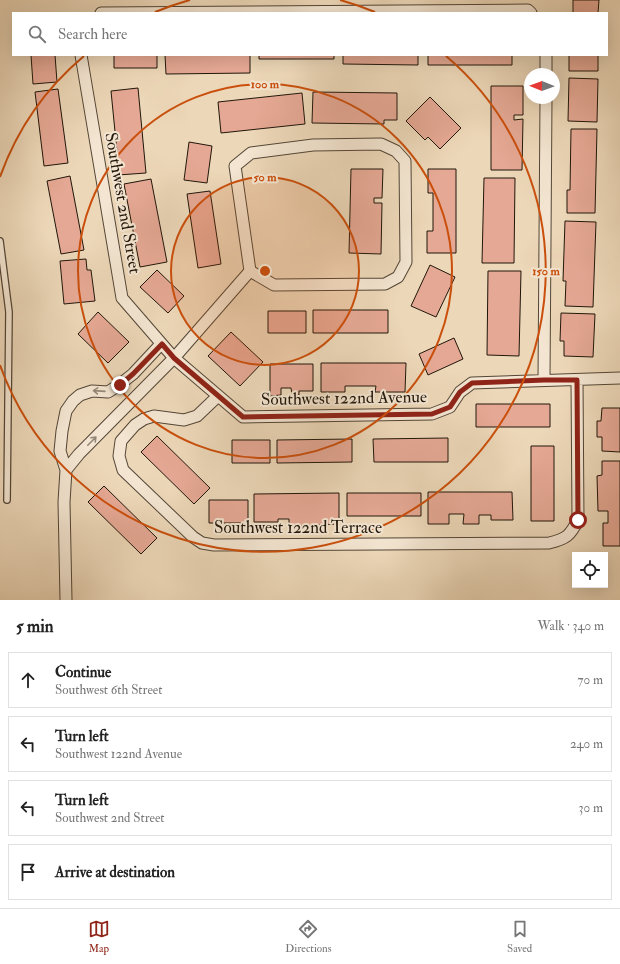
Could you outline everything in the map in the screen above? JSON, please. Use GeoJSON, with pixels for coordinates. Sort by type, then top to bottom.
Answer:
{"type":"FeatureCollection","features":[{"type":"Feature","properties":{"kind":"street"},"geometry":{"type":"LineString","coordinates":[[243,12],[528,10],[530,12]]}},
{"type":"Feature","properties":{"kind":"street","name":"Southwest 2nd Street"},"geometry":{"type":"LineString","coordinates":[[81,56],[122,298],[174,358]]}},
{"type":"Feature","properties":{"kind":"street"},"geometry":{"type":"LineString","coordinates":[[546,56],[546,68]]}},
{"type":"Feature","properties":{"kind":"street"},"geometry":{"type":"LineString","coordinates":[[544,380],[546,104]]}},
{"type":"Feature","properties":{"kind":"street"},"geometry":{"type":"LineString","coordinates":[[66,470],[79,454],[174,358],[250,270],[235,166],[251,153],[313,145],[381,144],[396,151],[405,161],[406,262],[398,277],[385,284],[274,285],[250,270]]}},
{"type":"Feature","properties":{"kind":"street"},"geometry":{"type":"LineString","coordinates":[[66,600],[64,502],[66,470],[60,451],[66,411],[73,401],[80,395],[92,391],[108,392],[120,385],[133,374],[162,344]]}},
{"type":"Feature","properties":{"kind":"street","name":"Southwest 122nd Avenue"},"geometry":{"type":"LineString","coordinates":[[174,358],[243,417],[432,414],[450,407],[460,392],[472,383],[620,378]]}},
{"type":"Feature","properties":{"kind":"street","name":"Southwest 122nd Terrace"},"geometry":{"type":"LineString","coordinates":[[218,396],[197,416],[184,420],[154,416],[144,419],[135,425],[121,441],[119,456],[123,470],[193,537],[202,543],[222,545],[549,543],[561,540],[572,533],[578,520],[577,380]]}},
{"type":"Feature","properties":{"kind":"lane"},"geometry":{"type":"LineString","coordinates":[[0,241],[9,312],[7,500]]}},
{"type":"Feature","properties":{"kind":"building"},"geometry":{"type":"Polygon","coordinates":[[[573,0],[599,0],[598,12],[573,12],[573,0]]]}},
{"type":"Feature","properties":{"kind":"building"},"geometry":{"type":"Polygon","coordinates":[[[31,56],[55,56],[57,82],[33,84],[31,56]]]}},
{"type":"Feature","properties":{"kind":"building"},"geometry":{"type":"Polygon","coordinates":[[[114,56],[157,56],[157,68],[114,68],[114,56]]]}},
{"type":"Feature","properties":{"kind":"building"},"geometry":{"type":"Polygon","coordinates":[[[165,56],[250,56],[250,73],[166,74],[165,56]]]}},
{"type":"Feature","properties":{"kind":"building"},"geometry":{"type":"Polygon","coordinates":[[[259,56],[334,56],[334,59],[259,59],[259,56]]]}},
{"type":"Feature","properties":{"kind":"building"},"geometry":{"type":"Polygon","coordinates":[[[343,56],[418,56],[418,65],[343,64],[343,56]]]}},
{"type":"Feature","properties":{"kind":"building"},"geometry":{"type":"Polygon","coordinates":[[[428,56],[512,56],[512,65],[428,65],[428,56]]]}},
{"type":"Feature","properties":{"kind":"building"},"geometry":{"type":"Polygon","coordinates":[[[569,56],[598,56],[598,71],[569,71],[569,56]]]}},
{"type":"Feature","properties":{"kind":"building"},"geometry":{"type":"Polygon","coordinates":[[[569,78],[598,79],[597,122],[568,121],[569,78]]]}},
{"type":"Feature","properties":{"kind":"building"},"geometry":{"type":"Polygon","coordinates":[[[491,86],[523,86],[523,115],[514,115],[514,120],[523,119],[522,170],[491,170],[491,86]]]}},
{"type":"Feature","properties":{"kind":"building"},"geometry":{"type":"Polygon","coordinates":[[[138,88],[146,173],[118,175],[111,91],[138,88]]]}},
{"type":"Feature","properties":{"kind":"building"},"geometry":{"type":"Polygon","coordinates":[[[58,89],[68,163],[44,166],[35,92],[58,89]]]}},
{"type":"Feature","properties":{"kind":"building"},"geometry":{"type":"Polygon","coordinates":[[[313,92],[397,93],[397,120],[384,120],[384,124],[312,123],[313,92]]]}},
{"type":"Feature","properties":{"kind":"building"},"geometry":{"type":"Polygon","coordinates":[[[302,93],[305,124],[221,133],[218,102],[302,93]]]}},
{"type":"Feature","properties":{"kind":"building"},"geometry":{"type":"Polygon","coordinates":[[[430,97],[461,128],[440,149],[428,137],[425,140],[406,121],[430,97]]]}},
{"type":"Feature","properties":{"kind":"building"},"geometry":{"type":"Polygon","coordinates":[[[571,129],[597,129],[595,213],[567,213],[567,190],[570,190],[571,129]]]}},
{"type":"Feature","properties":{"kind":"building"},"geometry":{"type":"Polygon","coordinates":[[[189,142],[212,146],[207,183],[184,180],[189,142]]]}},
{"type":"Feature","properties":{"kind":"building"},"geometry":{"type":"Polygon","coordinates":[[[351,169],[383,169],[382,198],[374,198],[374,203],[382,203],[381,254],[349,253],[351,169]]]}},
{"type":"Feature","properties":{"kind":"building"},"geometry":{"type":"Polygon","coordinates":[[[428,169],[456,169],[456,253],[427,253],[427,231],[433,231],[433,193],[428,193],[428,169]]]}},
{"type":"Feature","properties":{"kind":"building"},"geometry":{"type":"Polygon","coordinates":[[[70,176],[84,250],[61,254],[47,181],[70,176]]]}},
{"type":"Feature","properties":{"kind":"building"},"geometry":{"type":"Polygon","coordinates":[[[484,178],[515,178],[514,263],[482,263],[484,178]]]}},
{"type":"Feature","properties":{"kind":"building"},"geometry":{"type":"Polygon","coordinates":[[[151,179],[167,262],[140,267],[124,184],[151,179]]]}},
{"type":"Feature","properties":{"kind":"building"},"geometry":{"type":"Polygon","coordinates":[[[210,191],[221,264],[198,268],[187,194],[210,191]]]}},
{"type":"Feature","properties":{"kind":"building"},"geometry":{"type":"Polygon","coordinates":[[[565,221],[596,222],[593,307],[565,306],[566,281],[563,281],[565,221]]]}},
{"type":"Feature","properties":{"kind":"building"},"geometry":{"type":"Polygon","coordinates":[[[86,259],[87,270],[91,270],[95,301],[64,304],[60,261],[86,259]]]}},
{"type":"Feature","properties":{"kind":"building"},"geometry":{"type":"Polygon","coordinates":[[[430,265],[455,277],[436,317],[411,306],[430,265]]]}},
{"type":"Feature","properties":{"kind":"building"},"geometry":{"type":"Polygon","coordinates":[[[157,270],[184,296],[168,313],[140,287],[157,270]]]}},
{"type":"Feature","properties":{"kind":"building"},"geometry":{"type":"Polygon","coordinates":[[[488,271],[521,271],[519,356],[487,355],[488,271]]]}},
{"type":"Feature","properties":{"kind":"building"},"geometry":{"type":"Polygon","coordinates":[[[313,310],[388,310],[388,333],[313,333],[313,310]]]}},
{"type":"Feature","properties":{"kind":"building"},"geometry":{"type":"Polygon","coordinates":[[[268,311],[306,311],[306,333],[268,333],[268,311]]]}},
{"type":"Feature","properties":{"kind":"building"},"geometry":{"type":"Polygon","coordinates":[[[98,312],[129,342],[108,363],[78,334],[98,312]]]}},
{"type":"Feature","properties":{"kind":"building"},"geometry":{"type":"Polygon","coordinates":[[[561,313],[595,314],[593,357],[564,356],[564,341],[560,341],[561,313]]]}},
{"type":"Feature","properties":{"kind":"building"},"geometry":{"type":"Polygon","coordinates":[[[231,332],[263,362],[240,386],[208,356],[231,332]]]}},
{"type":"Feature","properties":{"kind":"building"},"geometry":{"type":"Polygon","coordinates":[[[454,338],[463,359],[428,375],[419,354],[454,338]]]}},
{"type":"Feature","properties":{"kind":"building"},"geometry":{"type":"Polygon","coordinates":[[[321,363],[406,363],[405,392],[375,392],[376,386],[345,386],[345,392],[321,392],[321,363]]]}},
{"type":"Feature","properties":{"kind":"building"},"geometry":{"type":"Polygon","coordinates":[[[270,364],[313,364],[313,391],[299,391],[299,395],[292,395],[291,388],[281,388],[281,395],[270,396],[270,364]]]}},
{"type":"Feature","properties":{"kind":"building"},"geometry":{"type":"Polygon","coordinates":[[[476,404],[550,404],[550,427],[476,427],[476,404]]]}},
{"type":"Feature","properties":{"kind":"building"},"geometry":{"type":"Polygon","coordinates":[[[602,408],[620,408],[620,452],[602,451],[602,437],[597,437],[597,421],[601,421],[602,408]]]}},
{"type":"Feature","properties":{"kind":"building"},"geometry":{"type":"Polygon","coordinates":[[[157,436],[210,488],[194,504],[141,452],[157,436]]]}},
{"type":"Feature","properties":{"kind":"building"},"geometry":{"type":"Polygon","coordinates":[[[448,438],[448,462],[374,462],[373,439],[448,438]]]}},
{"type":"Feature","properties":{"kind":"building"},"geometry":{"type":"Polygon","coordinates":[[[352,439],[352,462],[277,463],[277,440],[352,439]]]}},
{"type":"Feature","properties":{"kind":"building"},"geometry":{"type":"Polygon","coordinates":[[[232,440],[270,440],[270,463],[232,463],[232,440]]]}},
{"type":"Feature","properties":{"kind":"building"},"geometry":{"type":"Polygon","coordinates":[[[531,446],[554,446],[554,521],[531,521],[531,446]]]}},
{"type":"Feature","properties":{"kind":"building"},"geometry":{"type":"Polygon","coordinates":[[[602,461],[620,461],[620,546],[603,546],[603,523],[608,523],[608,511],[598,511],[597,476],[602,475],[602,461]]]}},
{"type":"Feature","properties":{"kind":"building"},"geometry":{"type":"Polygon","coordinates":[[[104,486],[157,538],[141,554],[88,502],[104,486]]]}},
{"type":"Feature","properties":{"kind":"building"},"geometry":{"type":"Polygon","coordinates":[[[428,492],[512,492],[513,520],[491,520],[491,515],[479,515],[479,524],[463,524],[464,514],[449,514],[449,524],[428,524],[428,492]]]}},
{"type":"Feature","properties":{"kind":"building"},"geometry":{"type":"Polygon","coordinates":[[[339,493],[339,524],[289,526],[289,519],[278,519],[278,522],[254,522],[254,494],[339,493]]]}},
{"type":"Feature","properties":{"kind":"building"},"geometry":{"type":"Polygon","coordinates":[[[347,493],[421,493],[421,516],[347,516],[347,493]]]}},
{"type":"Feature","properties":{"kind":"building"},"geometry":{"type":"Polygon","coordinates":[[[209,500],[248,500],[248,523],[209,523],[209,500]]]}},
{"type":"Feature","properties":{"kind":"route"},"geometry":{"type":"LineString","coordinates":[[120,385],[133,374],[162,344],[174,358],[243,417],[432,414],[450,407],[460,392],[472,383],[577,380],[578,520]]}}]}
